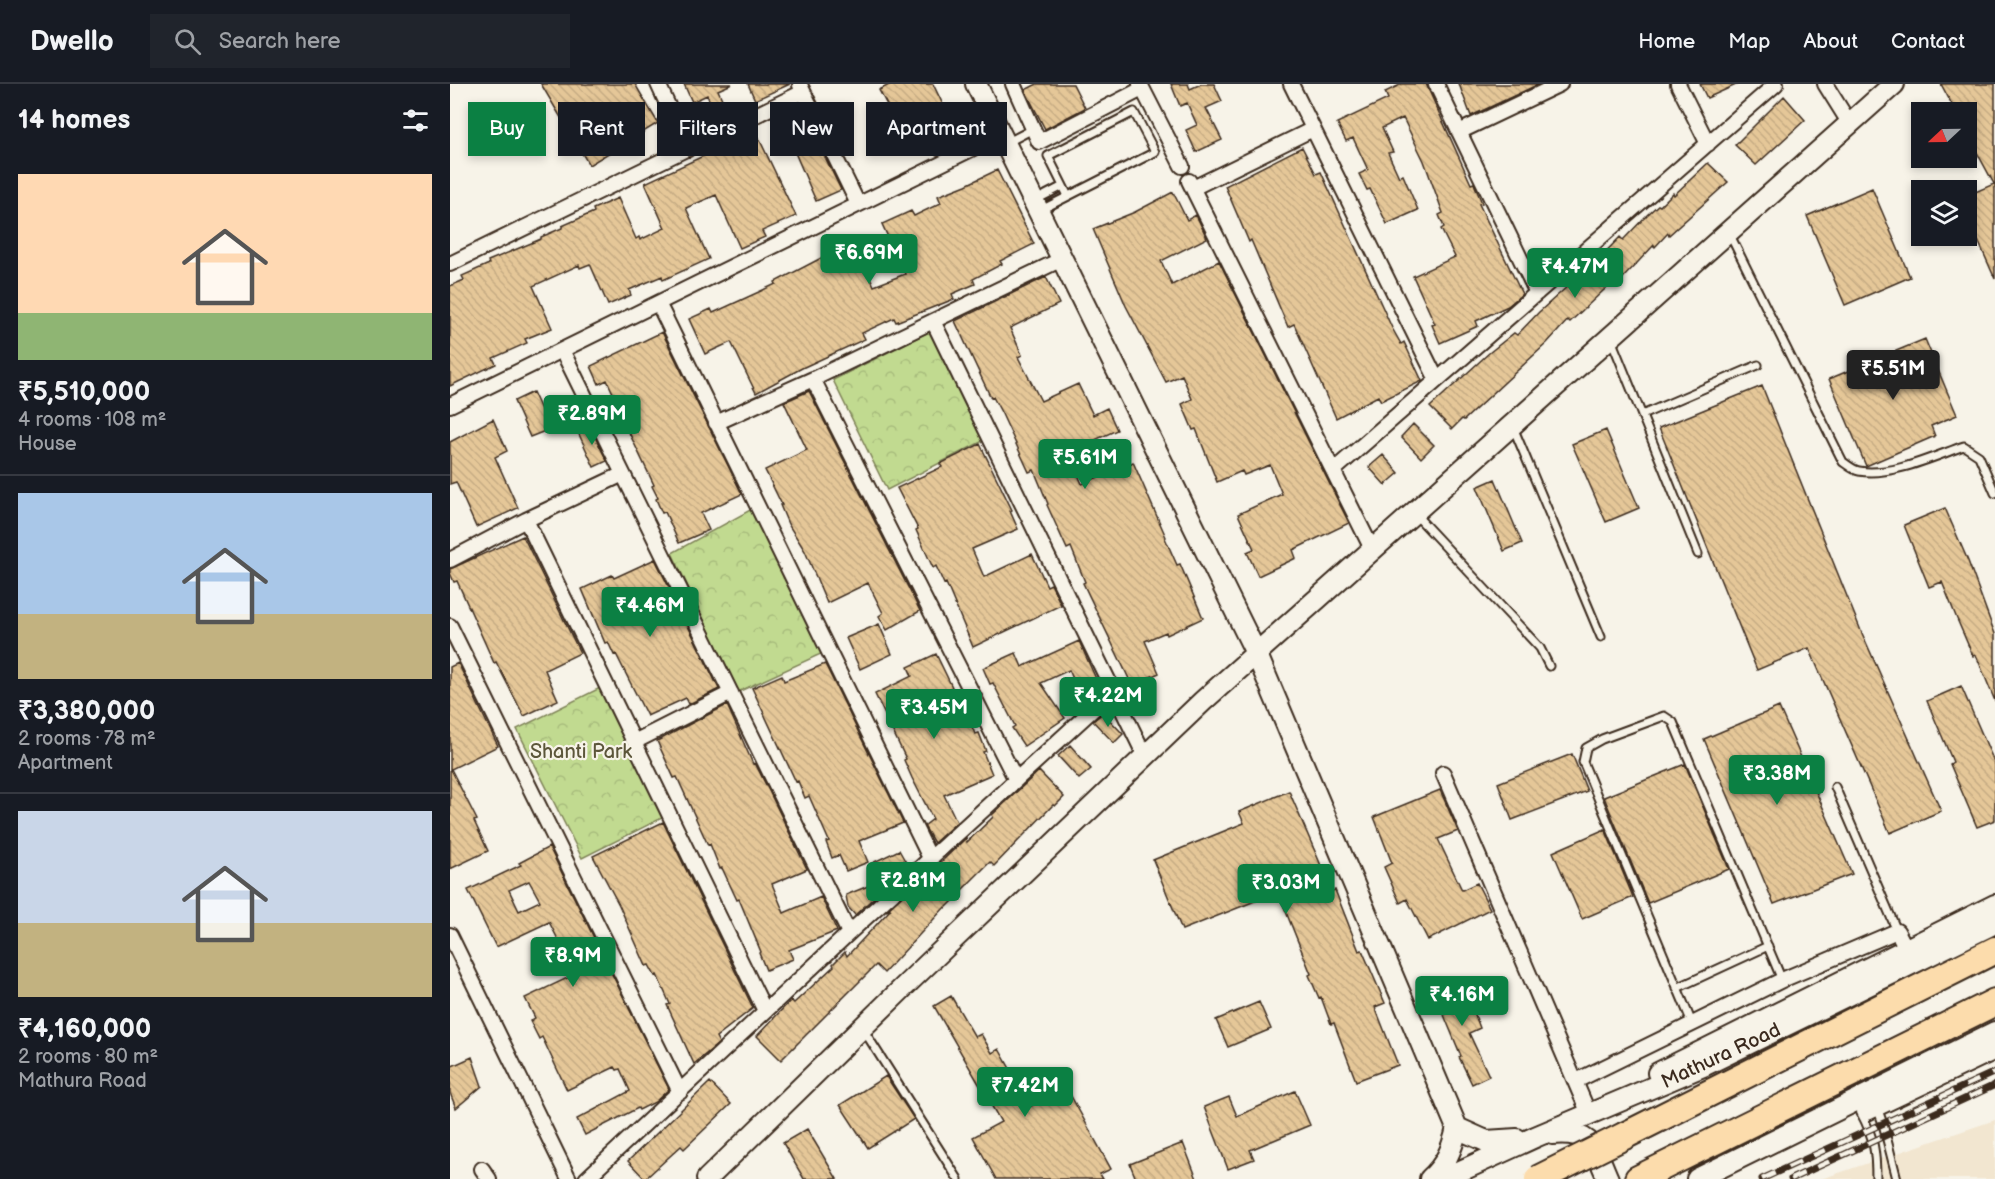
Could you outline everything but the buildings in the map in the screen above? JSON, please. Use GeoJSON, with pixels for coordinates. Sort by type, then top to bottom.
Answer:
{"type":"FeatureCollection","features":[{"type":"Feature","properties":{"kind":"highway","name":"Mathura Road"},"geometry":{"type":"LineString","coordinates":[[1538,1179],[1995,950]]}},
{"type":"Feature","properties":{"kind":"highway"},"geometry":{"type":"LineString","coordinates":[[1638,1179],[1995,1002]]}},
{"type":"Feature","properties":{"kind":"street"},"geometry":{"type":"LineString","coordinates":[[658,84],[666,102]]}},
{"type":"Feature","properties":{"kind":"street"},"geometry":{"type":"LineString","coordinates":[[976,84],[985,102]]}},
{"type":"Feature","properties":{"kind":"street"},"geometry":{"type":"LineString","coordinates":[[1013,84],[1039,142],[1141,86],[1182,166]]}},
{"type":"Feature","properties":{"kind":"street"},"geometry":{"type":"LineString","coordinates":[[1291,84],[1437,380]]}},
{"type":"Feature","properties":{"kind":"street"},"geometry":{"type":"LineString","coordinates":[[1436,84],[1538,293]]}},
{"type":"Feature","properties":{"kind":"street"},"geometry":{"type":"LineString","coordinates":[[1678,84],[1708,144]]}},
{"type":"Feature","properties":{"kind":"street"},"geometry":{"type":"LineString","coordinates":[[1333,471],[1776,84]]}},
{"type":"Feature","properties":{"kind":"street"},"geometry":{"type":"LineString","coordinates":[[1825,84],[1850,124]]}},
{"type":"Feature","properties":{"kind":"street"},"geometry":{"type":"LineString","coordinates":[[707,1179],[1145,756],[1413,512],[1894,84]]}},
{"type":"Feature","properties":{"kind":"street"},"geometry":{"type":"LineString","coordinates":[[1459,132],[1558,85]]}},
{"type":"Feature","properties":{"kind":"street"},"geometry":{"type":"LineString","coordinates":[[758,111],[801,88],[858,204]]}},
{"type":"Feature","properties":{"kind":"street"},"geometry":{"type":"LineString","coordinates":[[1313,129],[1191,184],[1372,549]]}},
{"type":"Feature","properties":{"kind":"street"},"geometry":{"type":"LineString","coordinates":[[1007,144],[1257,655],[1457,1128],[1451,1152],[1443,1166],[1430,1179]]}},
{"type":"Feature","properties":{"kind":"street"},"geometry":{"type":"LineString","coordinates":[[450,264],[674,156]]}},
{"type":"Feature","properties":{"kind":"street"},"geometry":{"type":"LineString","coordinates":[[450,405],[858,204],[964,156]]}},
{"type":"Feature","properties":{"kind":"street"},"geometry":{"type":"LineString","coordinates":[[716,423],[1062,259]]}},
{"type":"Feature","properties":{"kind":"street"},"geometry":{"type":"LineString","coordinates":[[658,303],[930,860]]}},
{"type":"Feature","properties":{"kind":"street"},"geometry":{"type":"LineString","coordinates":[[933,321],[1145,756]]}},
{"type":"Feature","properties":{"kind":"street"},"geometry":{"type":"LineString","coordinates":[[562,350],[849,933]]}},
{"type":"Feature","properties":{"kind":"street"},"geometry":{"type":"LineString","coordinates":[[813,379],[1016,780]]}},
{"type":"Feature","properties":{"kind":"street"},"geometry":{"type":"LineString","coordinates":[[450,560],[526,520],[623,474]]}},
{"type":"Feature","properties":{"kind":"street"},"geometry":{"type":"LineString","coordinates":[[526,520],[765,1011]]}},
{"type":"Feature","properties":{"kind":"street"},"geometry":{"type":"LineString","coordinates":[[450,626],[680,1092]]}},
{"type":"Feature","properties":{"kind":"street"},"geometry":{"type":"LineString","coordinates":[[585,1179],[1113,691]]}},
{"type":"Feature","properties":{"kind":"street"},"geometry":{"type":"LineString","coordinates":[[634,742],[731,693]]}},
{"type":"Feature","properties":{"kind":"street"},"geometry":{"type":"LineString","coordinates":[[1443,772],[1589,1114]]}},
{"type":"Feature","properties":{"kind":"street"},"geometry":{"type":"LineString","coordinates":[[1636,1095],[1641,1083],[1689,1057],[1995,905]]}},
{"type":"Feature","properties":{"kind":"street","name":"Mathura Road"},"geometry":{"type":"LineString","coordinates":[[1443,1179],[1535,1137],[1703,1066],[1995,923]]}},
{"type":"Feature","properties":{"kind":"street"},"geometry":{"type":"LineString","coordinates":[[1576,1081],[1782,980],[1897,931],[1907,950]]}},
{"type":"Feature","properties":{"kind":"street"},"geometry":{"type":"LineString","coordinates":[[450,934],[570,1179]]}},
{"type":"Feature","properties":{"kind":"street"},"geometry":{"type":"LineString","coordinates":[[1724,1179],[1995,1032]]}},
{"type":"Feature","properties":{"kind":"street"},"geometry":{"type":"LineString","coordinates":[[1698,1179],[1865,1103],[1995,1050]]}},
{"type":"Feature","properties":{"kind":"street"},"geometry":{"type":"LineString","coordinates":[[1457,1128],[1486,1141],[1570,1133],[1581,1135],[1590,1143],[1608,1179]]}},
{"type":"Feature","properties":{"kind":"lane"},"geometry":{"type":"LineString","coordinates":[[1037,206],[1068,196],[1155,152],[1134,112],[1048,156],[1068,196]]}},
{"type":"Feature","properties":{"kind":"lane"},"geometry":{"type":"LineString","coordinates":[[1007,137],[1034,129]]}},
{"type":"Feature","properties":{"kind":"lane"},"geometry":{"type":"LineString","coordinates":[[1037,206],[1063,186]]}},
{"type":"Feature","properties":{"kind":"lane"},"geometry":{"type":"LineString","coordinates":[[1728,231],[1843,462],[1856,471],[1875,472],[1921,461],[1964,446],[1979,456],[1995,493]]}},
{"type":"Feature","properties":{"kind":"lane"},"geometry":{"type":"LineString","coordinates":[[1610,337],[1698,554]]}},
{"type":"Feature","properties":{"kind":"lane"},"geometry":{"type":"LineString","coordinates":[[1642,415],[1758,365]]}},
{"type":"Feature","properties":{"kind":"lane"},"geometry":{"type":"LineString","coordinates":[[1512,424],[1601,636]]}},
{"type":"Feature","properties":{"kind":"lane"},"geometry":{"type":"LineString","coordinates":[[1413,512],[1540,648],[1549,666]]}},
{"type":"Feature","properties":{"kind":"lane"},"geometry":{"type":"LineString","coordinates":[[1692,1023],[1583,762],[1586,748],[1602,739],[1664,716],[1673,722],[1782,980]]}},
{"type":"Feature","properties":{"kind":"lane"},"geometry":{"type":"LineString","coordinates":[[1835,787],[1897,931]]}},
{"type":"Feature","properties":{"kind":"lane"},"geometry":{"type":"LineString","coordinates":[[1677,988],[1768,946]]}},
{"type":"Feature","properties":{"kind":"lane"},"geometry":{"type":"LineString","coordinates":[[862,1028],[958,1179]]}},
{"type":"Feature","properties":{"kind":"lane"},"geometry":{"type":"LineString","coordinates":[[1865,1103],[1887,1136],[1897,1179]]}},
{"type":"Feature","properties":{"kind":"lane"},"geometry":{"type":"LineString","coordinates":[[1865,1103],[1877,1157],[1876,1179]]}},
{"type":"Feature","properties":{"kind":"lane"},"geometry":{"type":"LineString","coordinates":[[1873,1142],[1887,1136]]}},
{"type":"Feature","properties":{"kind":"shaded area"},"geometry":{"type":"Polygon","coordinates":[[[1995,1120],[1995,1179],[1821,1179],[1995,1120]]]}},
{"type":"Feature","properties":{"kind":"green space"},"geometry":{"type":"Polygon","coordinates":[[[930,331],[985,440],[887,490],[833,380],[930,331]]]}},
{"type":"Feature","properties":{"kind":"green space"},"geometry":{"type":"Polygon","coordinates":[[[752,509],[823,653],[738,692],[672,553],[752,509]]]}},
{"type":"Feature","properties":{"kind":"green space","name":"Shanti Park"},"geometry":{"type":"Polygon","coordinates":[[[602,687],[664,817],[582,858],[517,729],[602,687]]]}},
{"type":"Feature","properties":{"kind":"railway"},"geometry":{"type":"LineString","coordinates":[[1762,1179],[1995,1072]]}},
{"type":"Feature","properties":{"kind":"railway"},"geometry":{"type":"LineString","coordinates":[[1791,1179],[1995,1085]]}}]}
